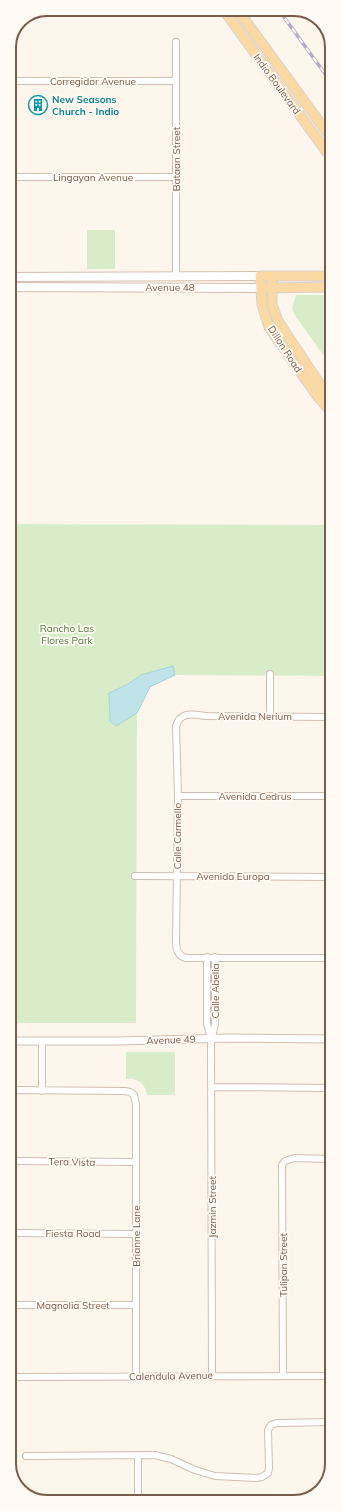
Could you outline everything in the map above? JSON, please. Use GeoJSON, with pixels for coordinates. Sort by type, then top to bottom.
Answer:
{"type":"FeatureCollection","features":[{"type":"Feature","properties":{"kind":"main road","name":"Indio Boulevard"},"geometry":{"type":"LineString","coordinates":[[228,16],[325,150]]}},
{"type":"Feature","properties":{"kind":"main road","name":"Indio Boulevard"},"geometry":{"type":"LineString","coordinates":[[242,16],[325,130]]}},
{"type":"Feature","properties":{"kind":"main road"},"geometry":{"type":"LineString","coordinates":[[93,287],[107,282],[170,282],[174,281],[176,276]]}},
{"type":"Feature","properties":{"kind":"main road","name":"Dillon Road"},"geometry":{"type":"LineString","coordinates":[[260,276],[262,305],[270,327],[318,397],[325,404]]}},
{"type":"Feature","properties":{"kind":"main road","name":"Dillon Road"},"geometry":{"type":"LineString","coordinates":[[272,276],[272,304],[278,321],[325,391]]}},
{"type":"Feature","properties":{"kind":"main road","name":"Avenue 48"},"geometry":{"type":"LineString","coordinates":[[16,277],[325,276]]}},
{"type":"Feature","properties":{"kind":"main road","name":"Avenue 48"},"geometry":{"type":"LineString","coordinates":[[16,287],[325,287]]}},
{"type":"Feature","properties":{"kind":"street","name":"Bataan Street"},"geometry":{"type":"LineString","coordinates":[[176,42],[176,276]]}},
{"type":"Feature","properties":{"kind":"street","name":"Corregidor Avenue"},"geometry":{"type":"LineString","coordinates":[[16,81],[176,81]]}},
{"type":"Feature","properties":{"kind":"street","name":"Lingayan Avenue"},"geometry":{"type":"LineString","coordinates":[[16,177],[176,177]]}},
{"type":"Feature","properties":{"kind":"street"},"geometry":{"type":"LineString","coordinates":[[270,674],[270,716]]}},
{"type":"Feature","properties":{"kind":"street","name":"Avenida Nerium"},"geometry":{"type":"LineString","coordinates":[[180,718],[187,714],[207,716],[325,717]]}},
{"type":"Feature","properties":{"kind":"street","name":"Calle Carmello"},"geometry":{"type":"LineString","coordinates":[[180,718],[176,726],[178,796],[176,947],[179,954],[186,958],[207,957]]}},
{"type":"Feature","properties":{"kind":"street","name":"Avenida Cedrus"},"geometry":{"type":"LineString","coordinates":[[178,796],[325,796]]}},
{"type":"Feature","properties":{"kind":"street","name":"Avenida Europa"},"geometry":{"type":"LineString","coordinates":[[135,876],[325,877]]}},
{"type":"Feature","properties":{"kind":"street"},"geometry":{"type":"LineString","coordinates":[[207,957],[325,958]]}},
{"type":"Feature","properties":{"kind":"street","name":"Calle Abelia"},"geometry":{"type":"LineString","coordinates":[[207,957],[207,1024],[211,1039]]}},
{"type":"Feature","properties":{"kind":"street","name":"Calle Abelia"},"geometry":{"type":"LineString","coordinates":[[211,1039],[215,1024],[215,957]]}},
{"type":"Feature","properties":{"kind":"street","name":"Jazmin Street"},"geometry":{"type":"LineString","coordinates":[[211,1039],[212,1376]]}},
{"type":"Feature","properties":{"kind":"street","name":"Avenue 49"},"geometry":{"type":"LineString","coordinates":[[16,1041],[325,1039]]}},
{"type":"Feature","properties":{"kind":"street"},"geometry":{"type":"LineString","coordinates":[[16,1090],[42,1091],[42,1041]]}},
{"type":"Feature","properties":{"kind":"street"},"geometry":{"type":"LineString","coordinates":[[211,1087],[325,1088]]}},
{"type":"Feature","properties":{"kind":"street","name":"Brianne Lane"},"geometry":{"type":"LineString","coordinates":[[42,1091],[125,1091],[134,1095],[136,1104],[136,1377]]}},
{"type":"Feature","properties":{"kind":"street","name":"Tulipan Street"},"geometry":{"type":"LineString","coordinates":[[283,1376],[282,1165],[290,1158],[325,1159]]}},
{"type":"Feature","properties":{"kind":"street","name":"Tera Vista"},"geometry":{"type":"LineString","coordinates":[[16,1161],[135,1162]]}},
{"type":"Feature","properties":{"kind":"street","name":"Fiesta Road"},"geometry":{"type":"LineString","coordinates":[[16,1233],[136,1234]]}},
{"type":"Feature","properties":{"kind":"street","name":"Magnolia Street"},"geometry":{"type":"LineString","coordinates":[[16,1305],[136,1305]]}},
{"type":"Feature","properties":{"kind":"street","name":"Calendula Avenue"},"geometry":{"type":"LineString","coordinates":[[16,1377],[325,1376]]}},
{"type":"Feature","properties":{"kind":"street"},"geometry":{"type":"LineString","coordinates":[[26,1456],[155,1455],[171,1459],[195,1470],[215,1476],[256,1478],[262,1477],[268,1473],[270,1468],[268,1430],[271,1425],[277,1423],[325,1422]]}},
{"type":"Feature","properties":{"kind":"street"},"geometry":{"type":"LineString","coordinates":[[138,1455],[138,1495]]}},
{"type":"Feature","properties":{"kind":"green space"},"geometry":{"type":"Polygon","coordinates":[[[87,230],[115,230],[115,269],[87,269],[87,230]]]}},
{"type":"Feature","properties":{"kind":"green space"},"geometry":{"type":"Polygon","coordinates":[[[296,295],[325,295],[325,358],[294,314],[292,308],[296,295]]]}},
{"type":"Feature","properties":{"kind":"green space","name":"Rancho Las Flores Park"},"geometry":{"type":"Polygon","coordinates":[[[16,524],[325,525],[325,676],[175,675],[173,667],[141,675],[128,684],[109,693],[110,722],[116,725],[137,713],[136,1023],[16,1023],[16,524]]]}},
{"type":"Feature","properties":{"kind":"green space"},"geometry":{"type":"Polygon","coordinates":[[[126,1052],[175,1052],[175,1095],[147,1095],[145,1088],[140,1082],[134,1079],[126,1079],[126,1052]]]}},
{"type":"Feature","properties":{"kind":"water"},"geometry":{"type":"Polygon","coordinates":[[[173,666],[175,675],[150,687],[137,713],[116,726],[110,721],[109,693],[128,684],[141,675],[173,666]]]}},
{"type":"Feature","properties":{"kind":"railway"},"geometry":{"type":"LineString","coordinates":[[283,16],[325,74]]}},
{"type":"Feature","properties":{"kind":"place","name":"New Seasons Church - Indio"},"geometry":{"type":"Point","coordinates":[38,105]}}]}
